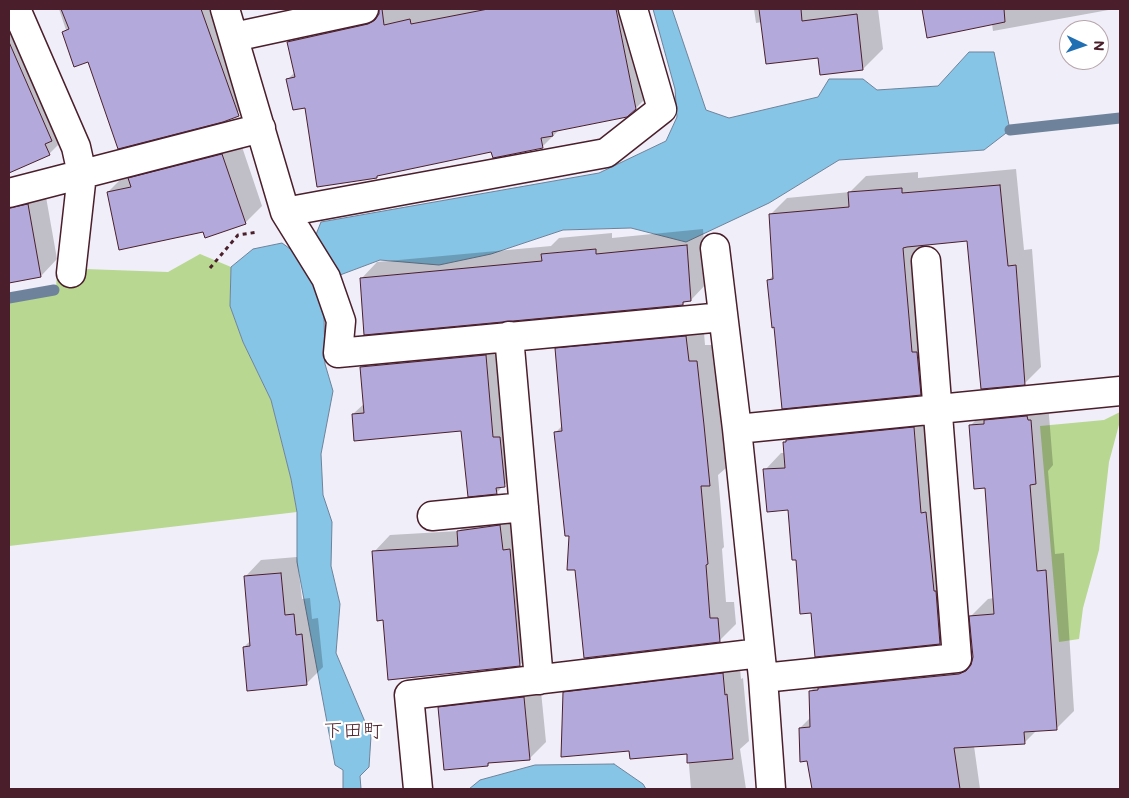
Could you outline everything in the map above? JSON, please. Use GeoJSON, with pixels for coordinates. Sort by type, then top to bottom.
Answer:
{"type":"FeatureCollection","features":[{"type":"Feature","properties":{"kind":"street"},"geometry":{"type":"LineString","coordinates":[[16,9],[76,148],[82,174],[71,273]]}},
{"type":"Feature","properties":{"kind":"street"},"geometry":{"type":"LineString","coordinates":[[225,9],[260,128],[291,223],[326,278],[341,322],[338,353],[723,317]]}},
{"type":"Feature","properties":{"kind":"street"},"geometry":{"type":"LineString","coordinates":[[234,37],[364,9]]}},
{"type":"Feature","properties":{"kind":"street"},"geometry":{"type":"LineString","coordinates":[[291,223],[606,153],[662,109],[633,9]]}},
{"type":"Feature","properties":{"kind":"street"},"geometry":{"type":"LineString","coordinates":[[9,193],[260,128]]}},
{"type":"Feature","properties":{"kind":"street"},"geometry":{"type":"LineString","coordinates":[[715,248],[737,429],[762,666],[771,789]]}},
{"type":"Feature","properties":{"kind":"street"},"geometry":{"type":"LineString","coordinates":[[418,789],[410,695],[538,680],[762,666],[957,658],[926,261]]}},
{"type":"Feature","properties":{"kind":"street"},"geometry":{"type":"LineString","coordinates":[[509,336],[538,680]]}},
{"type":"Feature","properties":{"kind":"street"},"geometry":{"type":"LineString","coordinates":[[737,429],[1120,391]]}},
{"type":"Feature","properties":{"kind":"street"},"geometry":{"type":"LineString","coordinates":[[432,516],[524,507]]}},
{"type":"Feature","properties":{"kind":"path"},"geometry":{"type":"LineString","coordinates":[[210,268],[238,235],[272,230],[291,223]]}},
{"type":"Feature","properties":{"kind":"green space"},"geometry":{"type":"Polygon","coordinates":[[[200,254],[231,267],[230,306],[243,342],[271,400],[291,479],[297,512],[9,546],[9,300],[56,291],[57,268],[168,272],[200,254]]]}},
{"type":"Feature","properties":{"kind":"green space"},"geometry":{"type":"Polygon","coordinates":[[[1120,412],[1120,421],[1109,462],[1099,550],[1083,608],[1079,639],[1059,642],[1040,426],[1104,420],[1120,412]]]}},
{"type":"Feature","properties":{"kind":"water"},"geometry":{"type":"Polygon","coordinates":[[[653,9],[672,9],[706,110],[729,118],[818,97],[829,79],[863,79],[877,90],[938,86],[969,52],[994,52],[1010,130],[984,150],[839,160],[769,203],[686,242],[631,228],[563,230],[491,254],[439,265],[380,260],[340,275],[323,264],[325,364],[333,391],[321,454],[323,495],[332,522],[331,566],[340,604],[336,653],[371,736],[369,767],[360,776],[361,789],[343,789],[343,770],[335,765],[297,562],[297,512],[291,479],[271,400],[243,342],[230,306],[231,267],[253,249],[282,243],[293,251],[313,242],[321,222],[599,173],[666,141],[677,117],[675,89],[653,9]]]}},
{"type":"Feature","properties":{"kind":"water"},"geometry":{"type":"Polygon","coordinates":[[[614,764],[643,784],[646,789],[469,789],[480,780],[535,765],[614,764]]]}},
{"type":"Feature","properties":{"kind":"building"},"geometry":{"type":"Polygon","coordinates":[[[61,9],[201,9],[239,116],[223,122],[118,149],[88,62],[74,67],[62,32],[69,29],[61,9]]]}},
{"type":"Feature","properties":{"kind":"building"},"geometry":{"type":"Polygon","coordinates":[[[379,9],[382,9],[384,25],[410,19],[411,24],[488,9],[616,9],[636,109],[627,117],[552,132],[553,136],[541,138],[543,148],[493,158],[491,152],[377,176],[377,178],[317,187],[305,108],[293,110],[286,79],[295,77],[287,42],[368,24],[375,20],[379,14],[379,9]]]}},
{"type":"Feature","properties":{"kind":"building"},"geometry":{"type":"Polygon","coordinates":[[[759,9],[801,9],[802,21],[857,14],[863,70],[820,75],[818,58],[766,64],[759,9]]]}},
{"type":"Feature","properties":{"kind":"building"},"geometry":{"type":"Polygon","coordinates":[[[922,9],[1004,9],[1005,22],[927,38],[922,9]]]}},
{"type":"Feature","properties":{"kind":"building"},"geometry":{"type":"Polygon","coordinates":[[[9,42],[52,141],[45,144],[50,155],[9,173],[9,42]]]}},
{"type":"Feature","properties":{"kind":"building"},"geometry":{"type":"Polygon","coordinates":[[[222,154],[246,224],[205,238],[203,232],[119,250],[107,192],[131,187],[128,178],[222,154]]]}},
{"type":"Feature","properties":{"kind":"building"},"geometry":{"type":"Polygon","coordinates":[[[1000,185],[1008,266],[1016,265],[1025,385],[981,389],[967,241],[903,248],[912,352],[917,352],[921,395],[782,409],[774,327],[772,328],[767,280],[773,279],[769,214],[849,207],[848,192],[902,188],[902,193],[1000,185]]]}},
{"type":"Feature","properties":{"kind":"building"},"geometry":{"type":"Polygon","coordinates":[[[28,204],[41,277],[9,283],[9,208],[28,204]]]}},
{"type":"Feature","properties":{"kind":"building"},"geometry":{"type":"Polygon","coordinates":[[[687,245],[691,301],[683,302],[683,305],[364,335],[360,278],[542,261],[541,254],[596,249],[596,254],[687,245]]]}},
{"type":"Feature","properties":{"kind":"building"},"geometry":{"type":"Polygon","coordinates":[[[686,336],[689,361],[697,361],[710,486],[701,486],[708,564],[706,565],[710,618],[718,618],[720,642],[584,658],[575,570],[567,570],[569,536],[565,536],[554,432],[562,431],[555,348],[686,336]]]}},
{"type":"Feature","properties":{"kind":"building"},"geometry":{"type":"Polygon","coordinates":[[[486,355],[493,437],[500,437],[505,487],[496,488],[497,494],[468,497],[461,431],[354,441],[352,414],[364,413],[360,367],[486,355]]]}},
{"type":"Feature","properties":{"kind":"building"},"geometry":{"type":"Polygon","coordinates":[[[1027,416],[1028,420],[1031,420],[1036,484],[1030,485],[1037,571],[1046,570],[1057,730],[1024,732],[1025,744],[954,748],[960,789],[812,789],[807,761],[800,762],[799,728],[810,727],[809,691],[818,690],[818,688],[959,674],[966,671],[971,665],[973,657],[969,616],[994,614],[985,488],[974,489],[969,425],[984,424],[984,420],[1027,416]]]}},
{"type":"Feature","properties":{"kind":"building"},"geometry":{"type":"Polygon","coordinates":[[[914,427],[921,513],[926,512],[934,591],[936,591],[940,644],[815,657],[811,613],[800,614],[796,560],[792,560],[788,510],[767,512],[763,469],[785,468],[783,442],[786,442],[786,440],[914,427]]]}},
{"type":"Feature","properties":{"kind":"building"},"geometry":{"type":"Polygon","coordinates":[[[500,525],[503,550],[510,549],[520,666],[388,680],[383,620],[377,621],[372,551],[458,546],[457,531],[500,525]]]}},
{"type":"Feature","properties":{"kind":"building"},"geometry":{"type":"Polygon","coordinates":[[[281,573],[285,615],[294,614],[296,635],[302,634],[307,685],[247,691],[243,647],[250,646],[244,576],[281,573]]]}},
{"type":"Feature","properties":{"kind":"building"},"geometry":{"type":"Polygon","coordinates":[[[723,673],[725,695],[727,694],[733,759],[687,763],[687,754],[630,759],[629,751],[561,757],[563,692],[723,673]]]}},
{"type":"Feature","properties":{"kind":"building"},"geometry":{"type":"Polygon","coordinates":[[[524,697],[530,760],[488,763],[488,766],[444,770],[438,707],[524,697]]]}},
{"type":"Feature","properties":{"kind":"waterway"},"geometry":{"type":"LineString","coordinates":[[1010,130],[1120,118]]}},
{"type":"Feature","properties":{"kind":"waterway"},"geometry":{"type":"LineString","coordinates":[[9,298],[54,290]]}},
{"type":"Feature","properties":{"kind":"district","name":"下田町"},"geometry":{"type":"Point","coordinates":[353,732]}}]}
